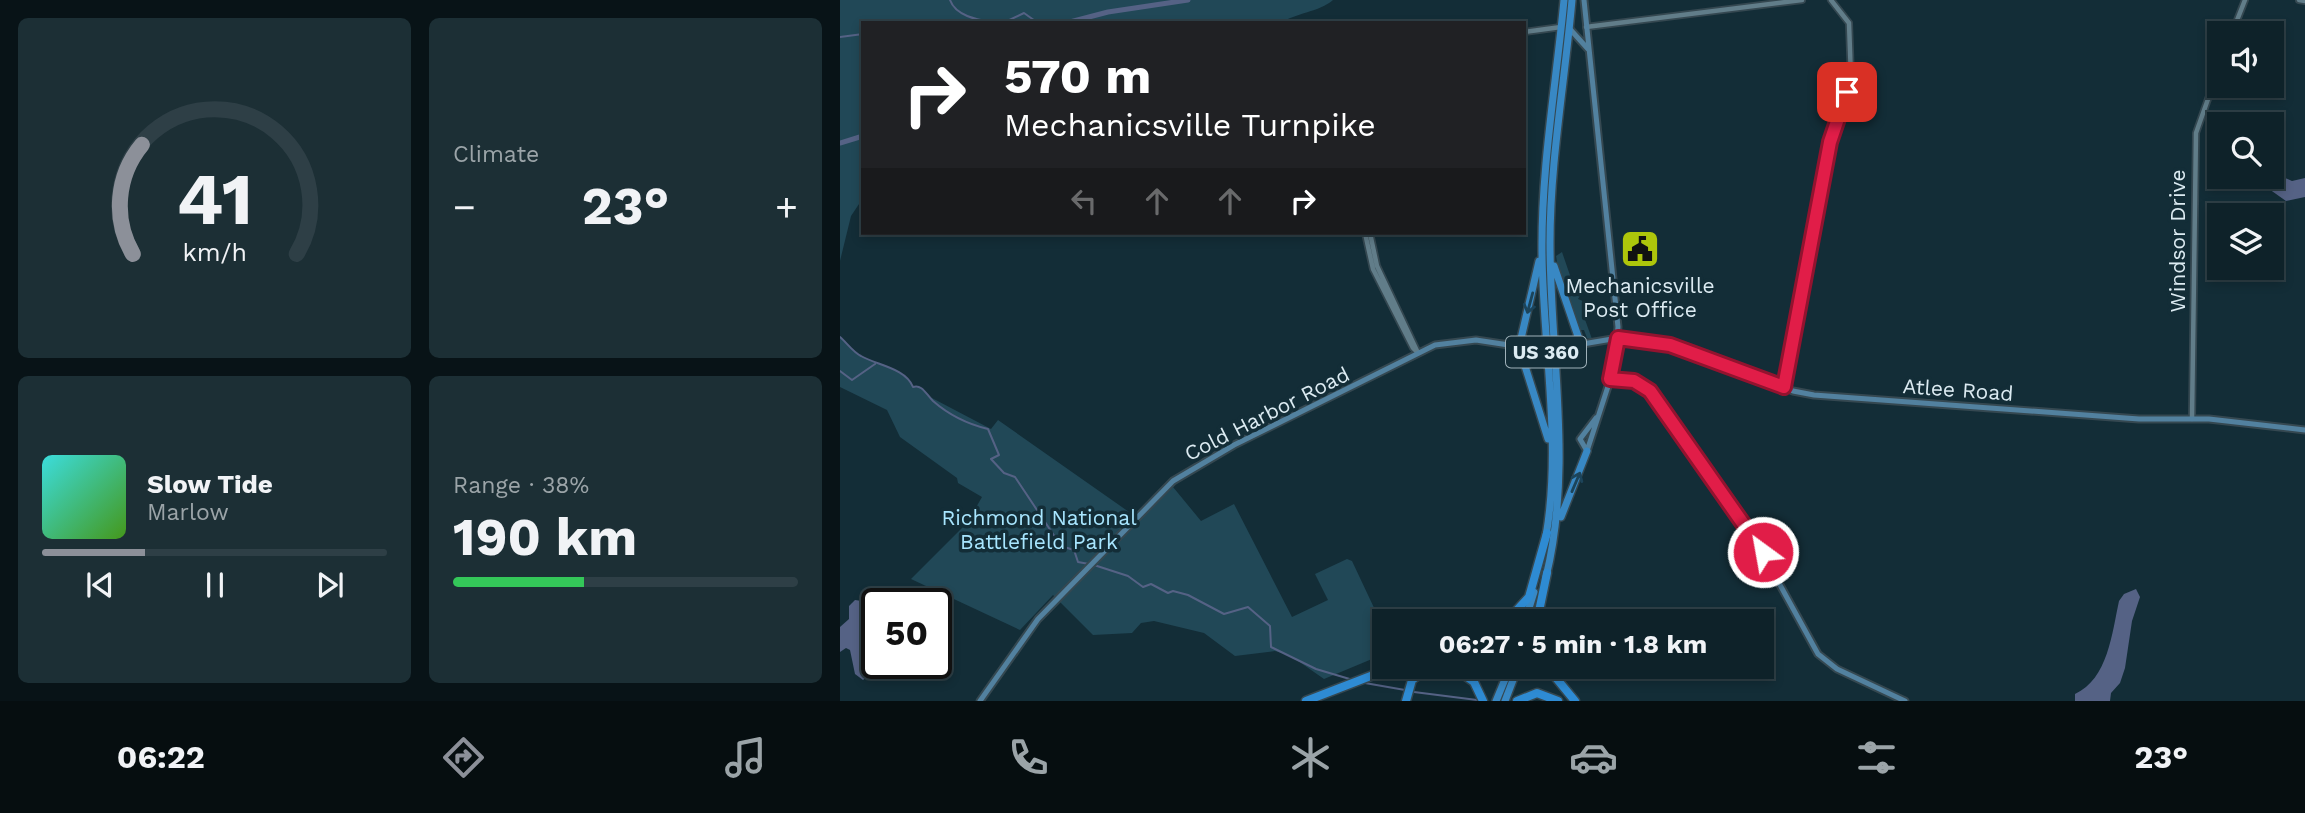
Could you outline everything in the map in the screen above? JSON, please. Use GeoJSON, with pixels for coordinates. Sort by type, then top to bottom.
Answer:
{"type":"FeatureCollection","features":[{"type":"Feature","properties":{"kind":"highway","name":"US 360"},"geometry":{"type":"LineString","coordinates":[[1530,609],[1551,559],[1560,473],[1551,221],[1554,147],[1565,28],[1564,0]]}},
{"type":"Feature","properties":{"kind":"highway","name":"US 360"},"geometry":{"type":"LineString","coordinates":[[1543,573],[1551,492],[1542,212],[1547,134],[1572,0]]}},
{"type":"Feature","properties":{"kind":"highway"},"geometry":{"type":"LineString","coordinates":[[1542,212],[1537,274],[1519,347],[1548,439],[1551,492]]}},
{"type":"Feature","properties":{"kind":"highway"},"geometry":{"type":"LineString","coordinates":[[1551,221],[1556,275],[1581,345]]}},
{"type":"Feature","properties":{"kind":"highway"},"geometry":{"type":"LineString","coordinates":[[1551,559],[1563,511],[1587,452]]}},
{"type":"Feature","properties":{"kind":"highway"},"geometry":{"type":"LineString","coordinates":[[1518,609],[1529,597],[1547,533]]}},
{"type":"Feature","properties":{"kind":"highway"},"geometry":{"type":"LineString","coordinates":[[1537,609],[1543,573]]}},
{"type":"Feature","properties":{"kind":"highway"},"geometry":{"type":"LineString","coordinates":[[1306,701],[1372,674]]}},
{"type":"Feature","properties":{"kind":"highway"},"geometry":{"type":"LineString","coordinates":[[1406,701],[1413,679]]}},
{"type":"Feature","properties":{"kind":"highway"},"geometry":{"type":"LineString","coordinates":[[1472,679],[1483,701]]}},
{"type":"Feature","properties":{"kind":"highway"},"geometry":{"type":"LineString","coordinates":[[1496,701],[1505,679]]}},
{"type":"Feature","properties":{"kind":"highway"},"geometry":{"type":"LineString","coordinates":[[1505,701],[1513,679]]}},
{"type":"Feature","properties":{"kind":"highway"},"geometry":{"type":"LineString","coordinates":[[1557,679],[1575,701]]}},
{"type":"Feature","properties":{"kind":"highway"},"geometry":{"type":"LineString","coordinates":[[1517,701],[1537,693],[1558,701]]}},
{"type":"Feature","properties":{"kind":"main road"},"geometry":{"type":"LineString","coordinates":[[1584,0],[1618,338],[1610,379],[1587,452]]}},
{"type":"Feature","properties":{"kind":"main road"},"geometry":{"type":"LineString","coordinates":[[1565,28],[1586,27]]}},
{"type":"Feature","properties":{"kind":"main road"},"geometry":{"type":"LineString","coordinates":[[1565,28],[1581,38],[1589,51]]}},
{"type":"Feature","properties":{"kind":"main road","name":"Atlee Road"},"geometry":{"type":"LineString","coordinates":[[1618,338],[1670,345],[1784,387],[1820,396],[2139,419],[2192,419],[2305,430]]}},
{"type":"Feature","properties":{"kind":"main road","name":"Cold Harbor Road"},"geometry":{"type":"LineString","coordinates":[[982,699],[1023,639],[1078,576],[1158,494],[1193,467],[1379,376],[1435,345],[1466,340],[1535,349],[1618,338]]}},
{"type":"Feature","properties":{"kind":"main road"},"geometry":{"type":"LineString","coordinates":[[1610,379],[1637,382],[1654,397],[1703,470],[1752,534],[1818,654],[1838,669],[1905,701]]}},
{"type":"Feature","properties":{"kind":"main road"},"geometry":{"type":"LineString","coordinates":[[1587,452],[1580,444],[1583,434],[1598,415]]}},
{"type":"Feature","properties":{"kind":"main road"},"geometry":{"type":"LineString","coordinates":[[1583,434],[1584,440],[1590,443]]}},
{"type":"Feature","properties":{"kind":"street"},"geometry":{"type":"LineString","coordinates":[[1586,27],[1802,0]]}},
{"type":"Feature","properties":{"kind":"street"},"geometry":{"type":"LineString","coordinates":[[1784,387],[1830,142],[1851,78],[1849,23],[1831,0]]}},
{"type":"Feature","properties":{"kind":"street"},"geometry":{"type":"LineString","coordinates":[[2237,21],[2245,0]]}},
{"type":"Feature","properties":{"kind":"street"},"geometry":{"type":"LineString","coordinates":[[2299,0],[2305,1]]}},
{"type":"Feature","properties":{"kind":"street"},"geometry":{"type":"LineString","coordinates":[[1526,32],[1565,28]]}},
{"type":"Feature","properties":{"kind":"street","name":"Windsor Drive"},"geometry":{"type":"LineString","coordinates":[[2192,419],[2196,133],[2208,98]]}},
{"type":"Feature","properties":{"kind":"street"},"geometry":{"type":"LineString","coordinates":[[1367,235],[1373,269],[1418,353]]}},
{"type":"Feature","properties":{"kind":"green space"},"geometry":{"type":"Polygon","coordinates":[[[840,0],[1333,0],[1284,21],[861,21],[861,201],[851,216],[840,261],[840,0]]]}},
{"type":"Feature","properties":{"kind":"green space"},"geometry":{"type":"Polygon","coordinates":[[[1562,252],[1573,284],[1585,287],[1578,299],[1596,307],[1594,311],[1583,314],[1592,339],[1587,338],[1584,330],[1578,330],[1559,274],[1556,256],[1562,252]]]}},
{"type":"Feature","properties":{"kind":"green space","name":"Richmond National Battlefield Park"},"geometry":{"type":"Polygon","coordinates":[[[840,337],[858,354],[897,371],[913,387],[922,388],[930,397],[991,429],[998,420],[1139,519],[1173,487],[1201,521],[1234,504],[1292,617],[1328,600],[1315,574],[1347,559],[1352,561],[1375,609],[1372,609],[1372,659],[1324,679],[1291,656],[1275,651],[1235,656],[1204,633],[1154,621],[1141,623],[1132,633],[1093,635],[1053,595],[1020,630],[952,598],[952,588],[930,588],[911,579],[967,523],[982,497],[958,483],[957,478],[900,437],[887,410],[840,387],[840,337]]]}},
{"type":"Feature","properties":{"kind":"shaded area"},"geometry":{"type":"Polygon","coordinates":[[[2284,177],[2292,181],[2305,178],[2305,197],[2286,201],[2269,189],[2284,189],[2284,177]]]}},
{"type":"Feature","properties":{"kind":"shaded area"},"geometry":{"type":"Polygon","coordinates":[[[2136,589],[2140,597],[2132,621],[2120,683],[2111,693],[2110,701],[2075,701],[2075,694],[2095,678],[2102,666],[2111,641],[2119,601],[2124,594],[2136,589]]]}},
{"type":"Feature","properties":{"kind":"shaded area"},"geometry":{"type":"Polygon","coordinates":[[[855,600],[861,602],[861,678],[855,674],[850,650],[846,648],[840,652],[840,627],[849,619],[849,606],[855,600]]]}},
{"type":"Feature","properties":{"kind":"waterway"},"geometry":{"type":"LineString","coordinates":[[950,0],[963,14],[986,21]]}},
{"type":"Feature","properties":{"kind":"waterway"},"geometry":{"type":"LineString","coordinates":[[1074,21],[1108,12],[1188,0]]}},
{"type":"Feature","properties":{"kind":"waterway"},"geometry":{"type":"LineString","coordinates":[[1007,21],[1024,13],[1035,21]]}},
{"type":"Feature","properties":{"kind":"waterway"},"geometry":{"type":"LineString","coordinates":[[840,37],[861,34]]}},
{"type":"Feature","properties":{"kind":"waterway"},"geometry":{"type":"LineString","coordinates":[[840,143],[861,137]]}},
{"type":"Feature","properties":{"kind":"waterway"},"geometry":{"type":"LineString","coordinates":[[840,337],[858,354],[904,375],[913,387],[921,388],[952,415],[988,429],[999,455],[991,459],[1004,473],[1015,477],[1061,546],[1074,550],[1078,562],[1089,564]]}},
{"type":"Feature","properties":{"kind":"waterway"},"geometry":{"type":"LineString","coordinates":[[840,371],[852,380],[875,364]]}},
{"type":"Feature","properties":{"kind":"waterway"},"geometry":{"type":"LineString","coordinates":[[1094,565],[1128,576],[1143,587],[1151,584],[1168,593],[1173,591],[1188,595],[1224,614],[1248,607],[1270,626],[1271,647],[1316,669],[1353,680]]}},
{"type":"Feature","properties":{"kind":"waterway"},"geometry":{"type":"LineString","coordinates":[[1365,683],[1405,690]]}},
{"type":"Feature","properties":{"kind":"waterway"},"geometry":{"type":"LineString","coordinates":[[1414,692],[1477,700]]}},
{"type":"Feature","properties":{"kind":"place","name":"Mechanicsville Post Office"},"geometry":{"type":"Point","coordinates":[1640,249]}},
{"type":"Feature","properties":{"kind":"route"},"geometry":{"type":"LineString","coordinates":[[1763,552],[1650,391],[1634,381],[1610,379],[1618,338],[1670,345],[1784,387],[1830,142],[1847,92]]}}]}
